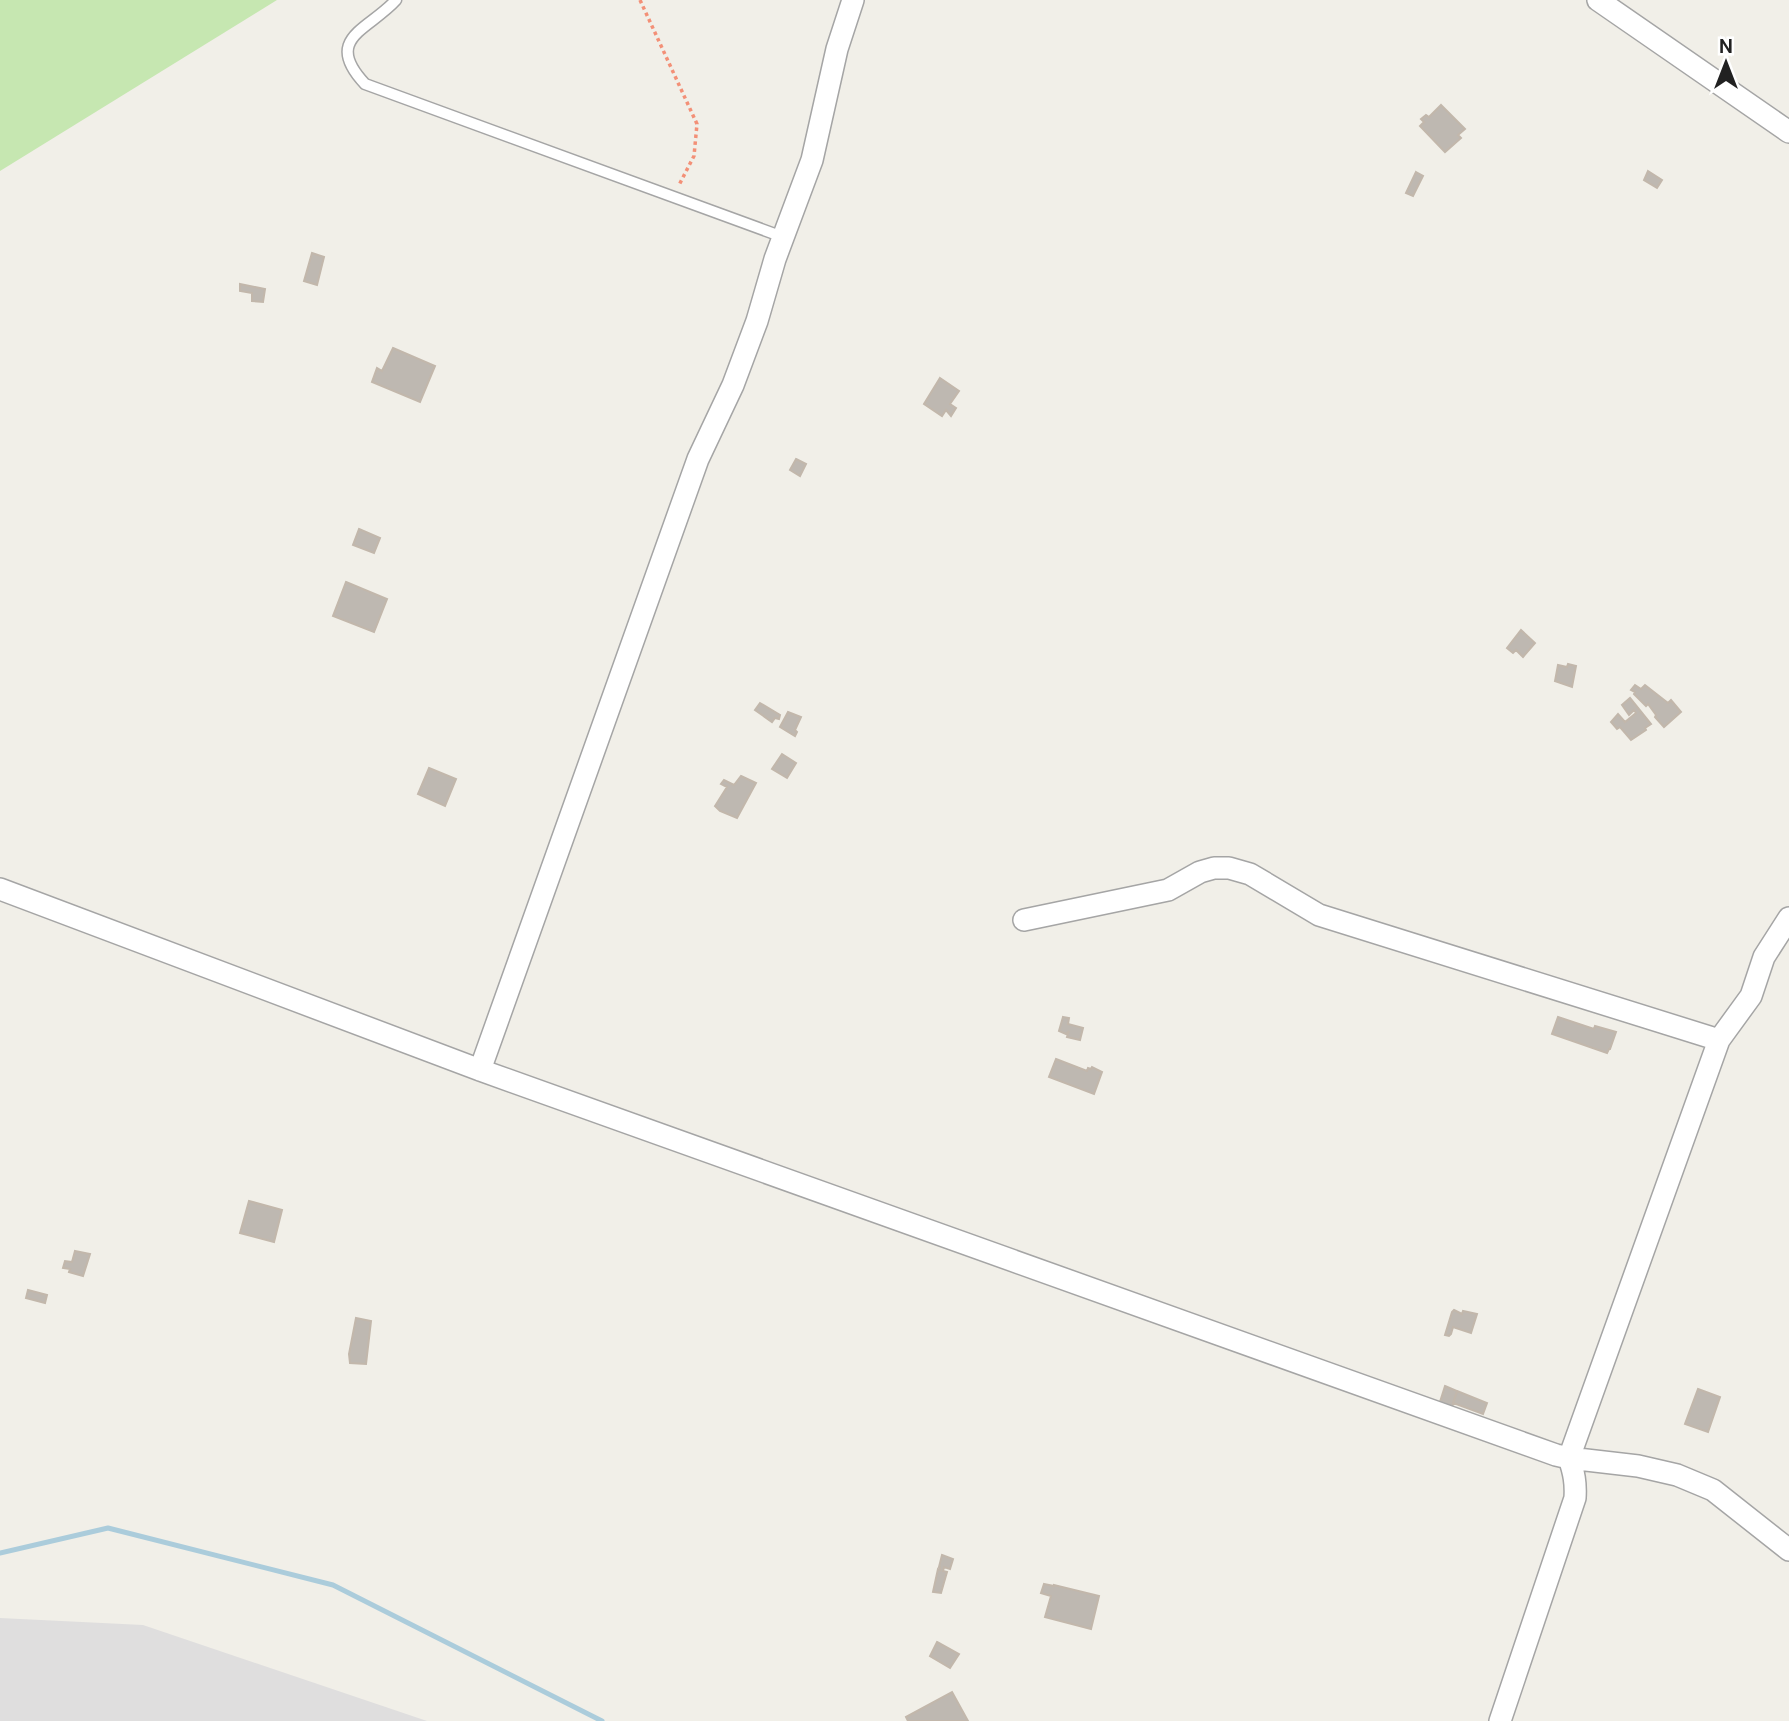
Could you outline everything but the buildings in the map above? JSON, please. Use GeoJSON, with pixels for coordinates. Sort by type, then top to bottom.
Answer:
{"type":"FeatureCollection","features":[{"type":"Feature","properties":{"kind":"street"},"geometry":{"type":"LineString","coordinates":[[481,1070],[698,459],[733,385],[757,321],[783,237],[812,160],[837,49],[853,0]]}},
{"type":"Feature","properties":{"kind":"street"},"geometry":{"type":"LineString","coordinates":[[1598,0],[1789,132]]}},
{"type":"Feature","properties":{"kind":"street"},"geometry":{"type":"LineString","coordinates":[[1024,920],[1168,890],[1200,872],[1229,868],[1250,874],[1319,915],[1719,1040]]}},
{"type":"Feature","properties":{"kind":"street"},"geometry":{"type":"LineString","coordinates":[[0,889],[481,1070],[1556,1455],[1637,1466],[1677,1475],[1713,1490],[1789,1550]]}},
{"type":"Feature","properties":{"kind":"street"},"geometry":{"type":"LineString","coordinates":[[1500,1721],[1575,1498],[1576,1483],[1569,1458],[1719,1040],[1751,996],[1764,957],[1789,918]]}},
{"type":"Feature","properties":{"kind":"lane"},"geometry":{"type":"LineString","coordinates":[[396,0],[352,37],[347,53],[353,70],[365,83],[783,237]]}},
{"type":"Feature","properties":{"kind":"path"},"geometry":{"type":"LineString","coordinates":[[640,0],[697,124],[694,156],[673,196]]}},
{"type":"Feature","properties":{"kind":"shaded area"},"geometry":{"type":"Polygon","coordinates":[[[0,1618],[143,1625],[427,1721],[0,1721],[0,1618]]]}},
{"type":"Feature","properties":{"kind":"green space"},"geometry":{"type":"Polygon","coordinates":[[[0,0],[277,0],[0,171],[0,0]]]}},
{"type":"Feature","properties":{"kind":"waterway"},"geometry":{"type":"LineString","coordinates":[[0,1553],[108,1528],[333,1585],[602,1721]]}}]}
